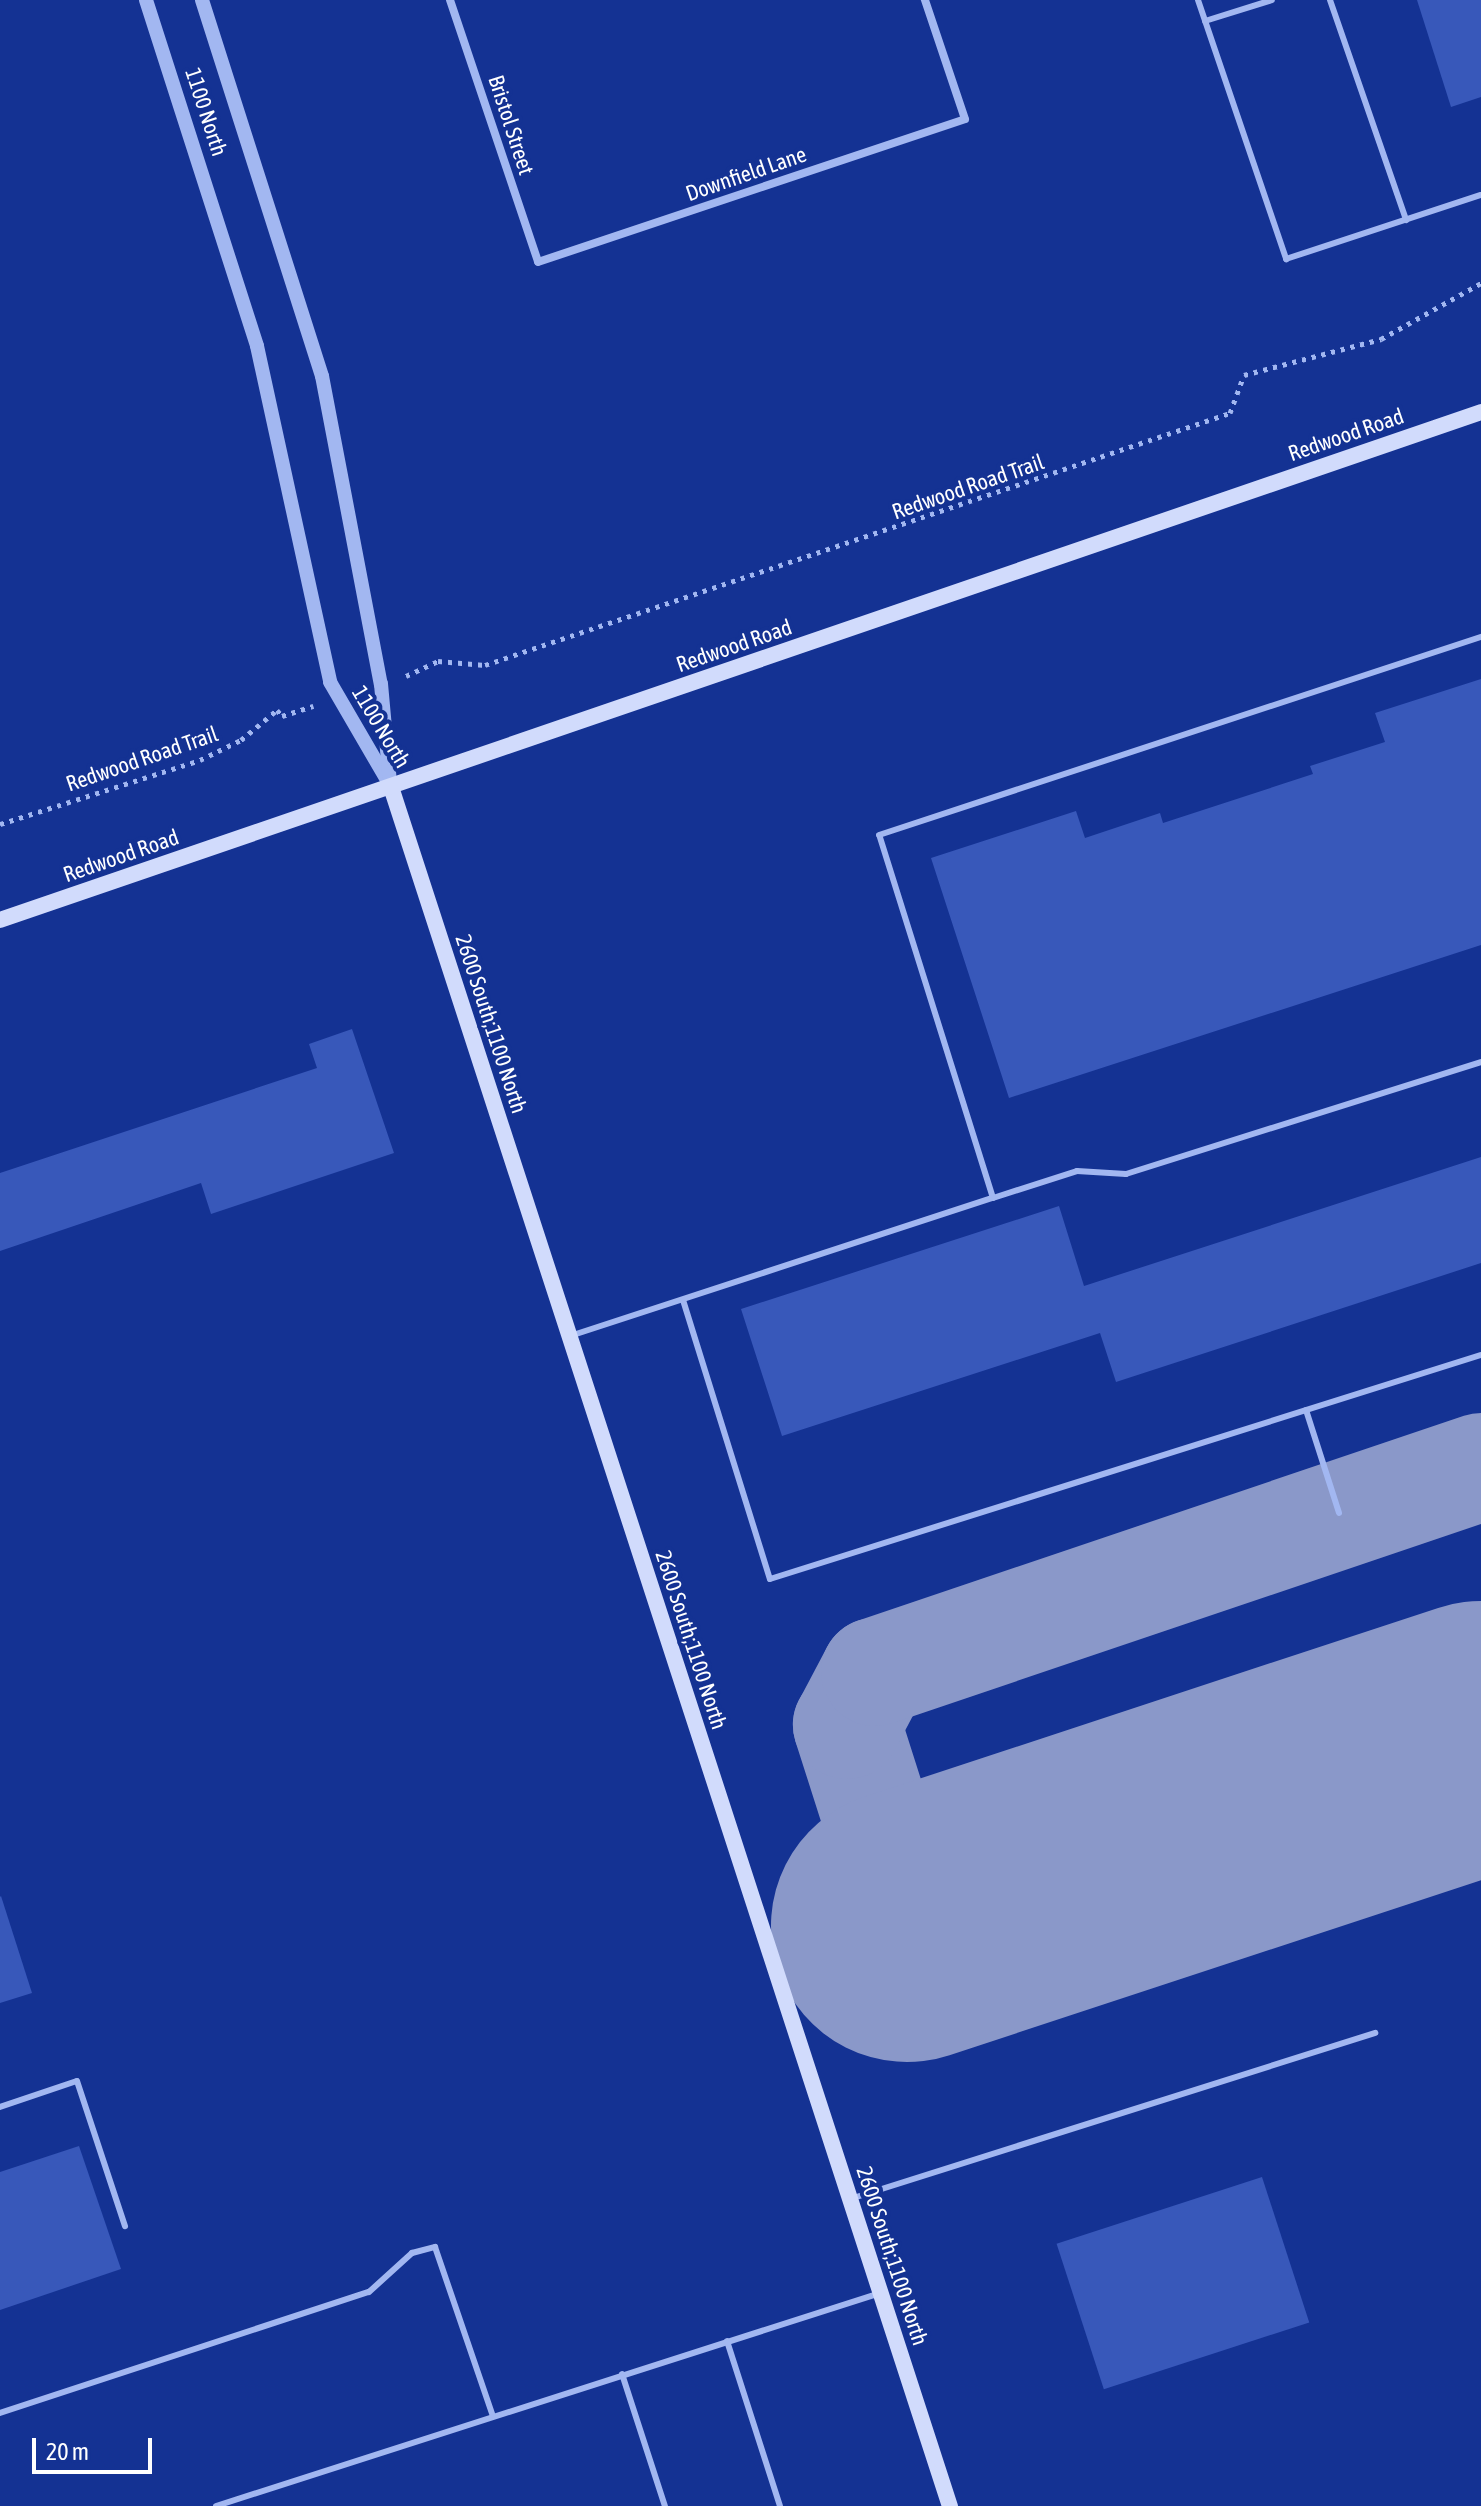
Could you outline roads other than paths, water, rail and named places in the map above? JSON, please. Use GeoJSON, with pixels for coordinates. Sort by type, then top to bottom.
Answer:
{"type":"FeatureCollection","features":[{"type":"Feature","properties":{"kind":"main road","name":"Redwood Road"},"geometry":{"type":"LineString","coordinates":[[0,920],[1481,412]]}},
{"type":"Feature","properties":{"kind":"main road","name":"2600 South;1100 North"},"geometry":{"type":"LineString","coordinates":[[391,787],[950,2506]]}},
{"type":"Feature","properties":{"kind":"street","name":"1100 North"},"geometry":{"type":"LineString","coordinates":[[146,0],[257,346],[330,682],[391,787]]}},
{"type":"Feature","properties":{"kind":"street","name":"1100 North"},"geometry":{"type":"LineString","coordinates":[[202,0],[322,376],[381,684],[391,787]]}},
{"type":"Feature","properties":{"kind":"street","name":"Bristol Street"},"geometry":{"type":"LineString","coordinates":[[450,0],[538,262]]}},
{"type":"Feature","properties":{"kind":"street","name":"Downfield Lane"},"geometry":{"type":"LineString","coordinates":[[538,262],[965,119],[925,0]]}},
{"type":"Feature","properties":{"kind":"lane"},"geometry":{"type":"LineString","coordinates":[[1198,0],[1286,259],[1481,195]]}},
{"type":"Feature","properties":{"kind":"lane"},"geometry":{"type":"LineString","coordinates":[[1205,21],[1272,0]]}},
{"type":"Feature","properties":{"kind":"lane"},"geometry":{"type":"LineString","coordinates":[[1330,0],[1406,220]]}},
{"type":"Feature","properties":{"kind":"lane"},"geometry":{"type":"LineString","coordinates":[[993,1198],[879,835],[1481,637]]}},
{"type":"Feature","properties":{"kind":"lane"},"geometry":{"type":"LineString","coordinates":[[569,1336],[1077,1171],[1126,1174],[1481,1062]]}},
{"type":"Feature","properties":{"kind":"lane"},"geometry":{"type":"LineString","coordinates":[[683,1300],[770,1579],[1481,1355]]}},
{"type":"Feature","properties":{"kind":"lane"},"geometry":{"type":"LineString","coordinates":[[1306,1410],[1339,1513]]}},
{"type":"Feature","properties":{"kind":"lane"},"geometry":{"type":"LineString","coordinates":[[850,2199],[1375,2033]]}},
{"type":"Feature","properties":{"kind":"lane"},"geometry":{"type":"LineString","coordinates":[[0,2107],[77,2081],[125,2226]]}},
{"type":"Feature","properties":{"kind":"lane"},"geometry":{"type":"LineString","coordinates":[[0,2413],[369,2292],[412,2253],[435,2247],[493,2416]]}},
{"type":"Feature","properties":{"kind":"lane"},"geometry":{"type":"LineString","coordinates":[[216,2506],[881,2293]]}},
{"type":"Feature","properties":{"kind":"lane"},"geometry":{"type":"LineString","coordinates":[[727,2341],[780,2506]]}},
{"type":"Feature","properties":{"kind":"lane"},"geometry":{"type":"LineString","coordinates":[[622,2374],[665,2506]]}}]}
